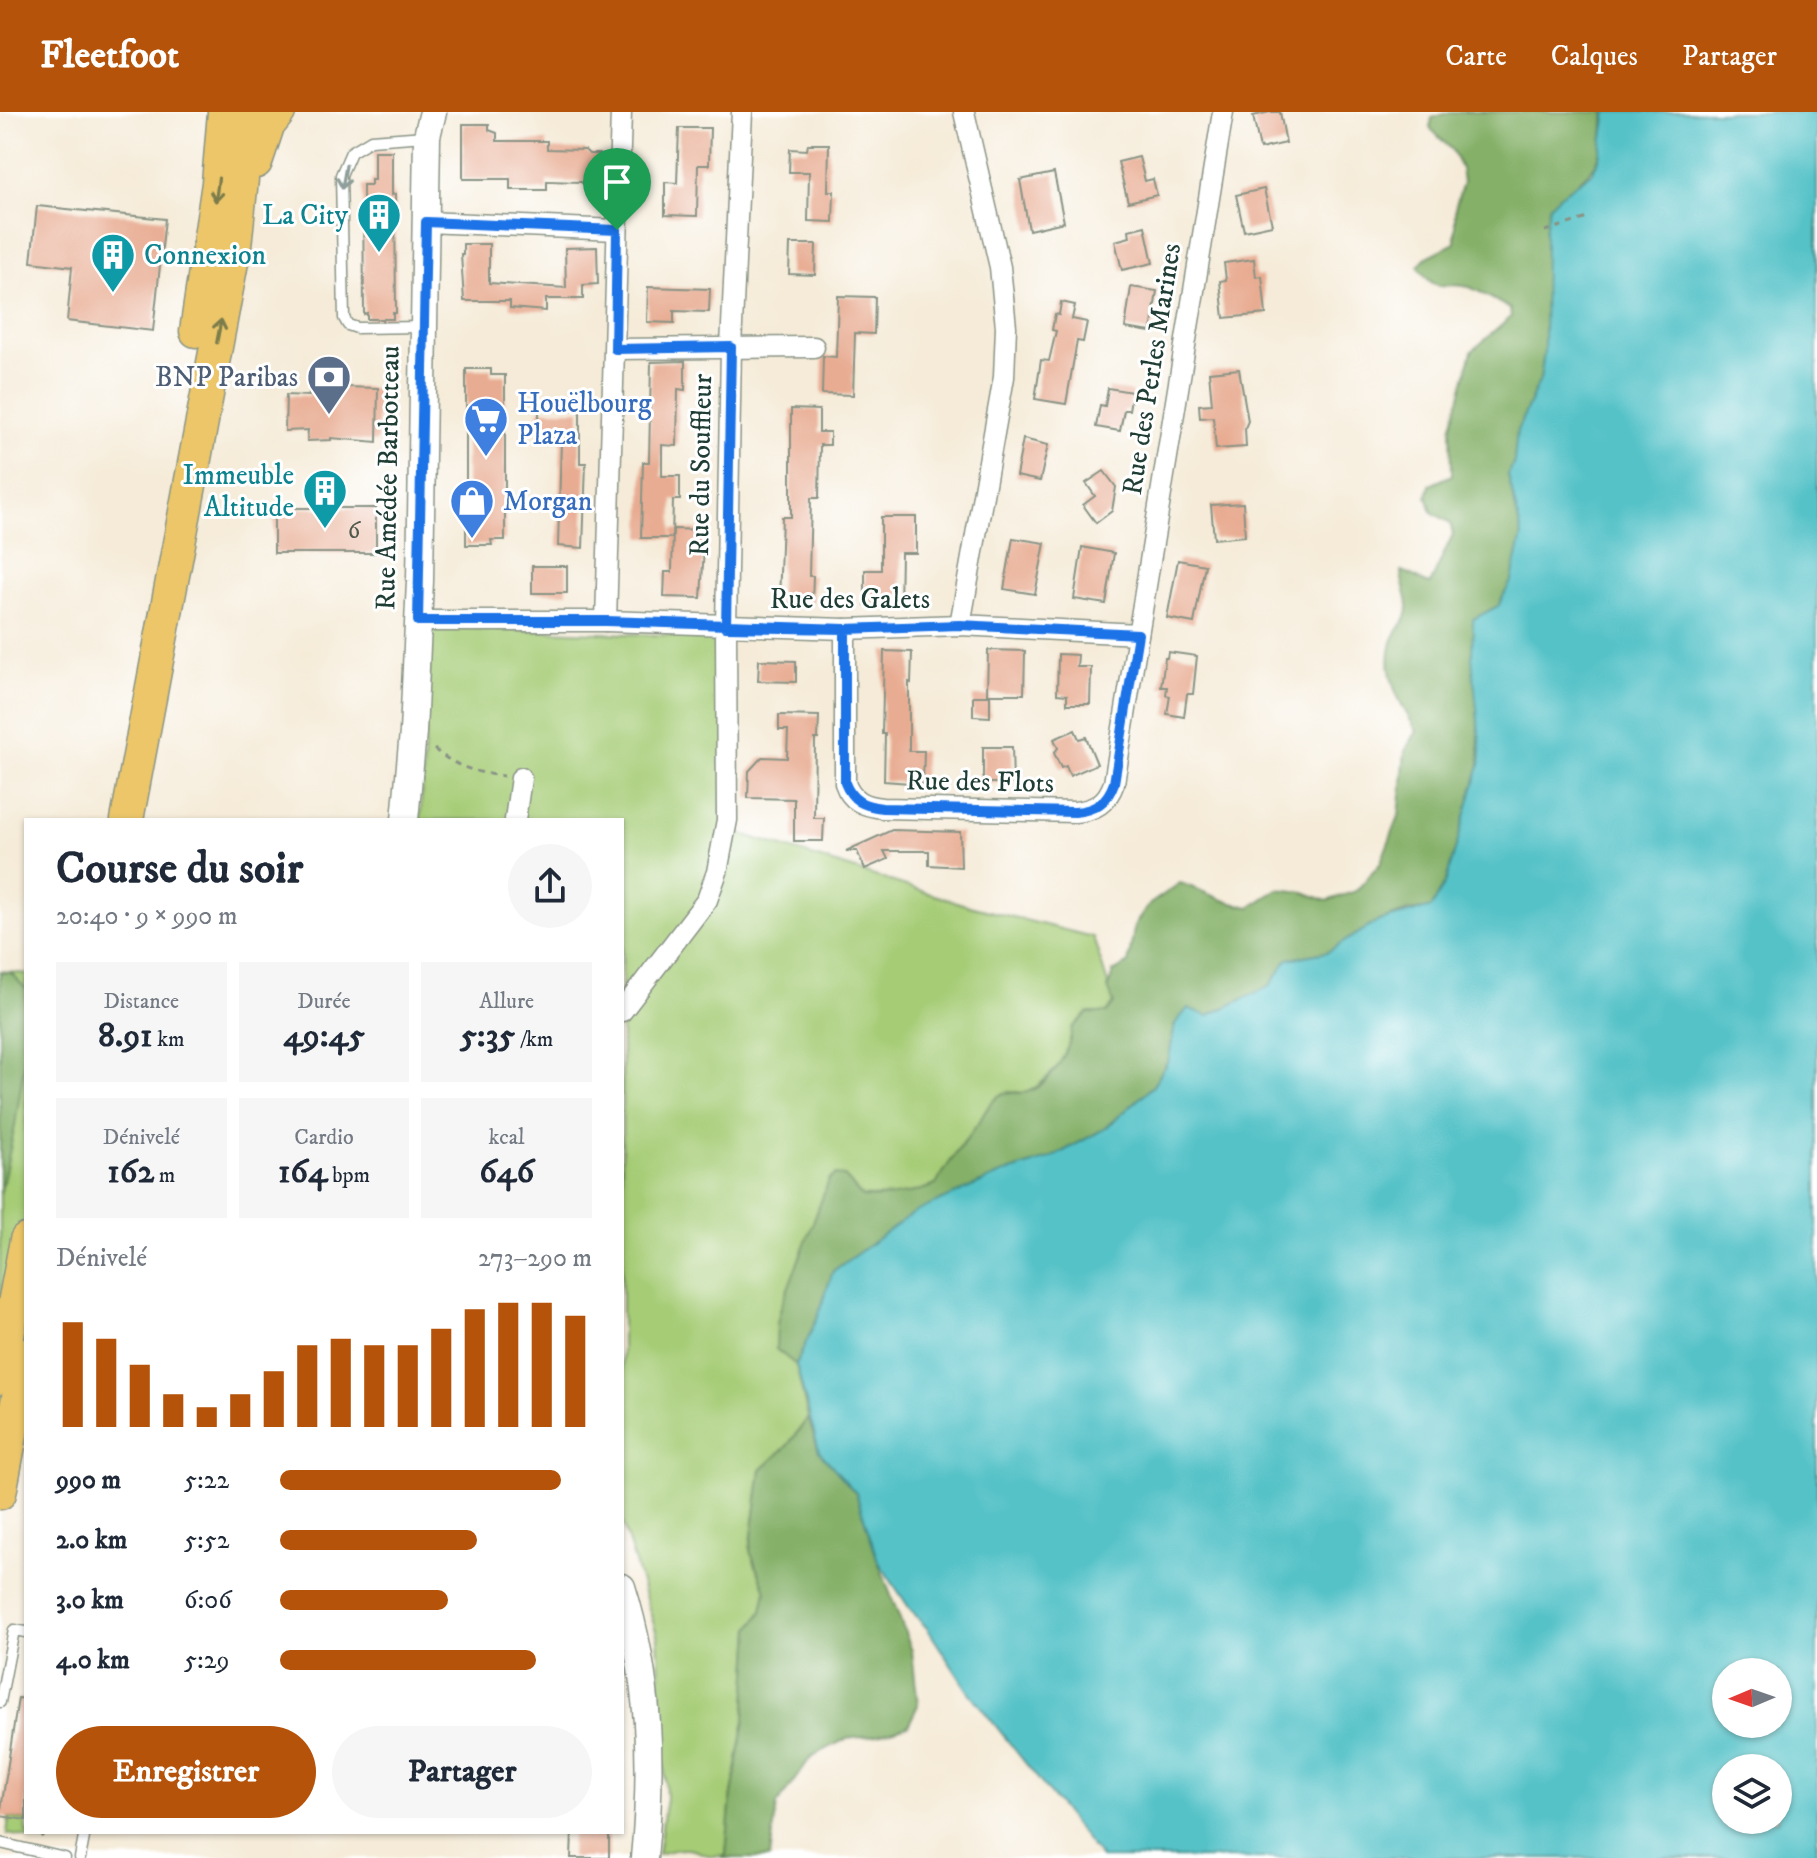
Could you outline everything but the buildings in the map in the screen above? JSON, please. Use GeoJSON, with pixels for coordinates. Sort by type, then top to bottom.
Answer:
{"type":"FeatureCollection","features":[{"type":"Feature","properties":{"kind":"main road"},"geometry":{"type":"LineString","coordinates":[[106,818],[203,297],[224,112]]}},
{"type":"Feature","properties":{"kind":"main road"},"geometry":{"type":"LineString","coordinates":[[235,246],[249,112]]}},
{"type":"Feature","properties":{"kind":"main road"},"geometry":{"type":"LineString","coordinates":[[127,818],[235,246],[256,158],[268,126],[279,112]]}},
{"type":"Feature","properties":{"kind":"main road"},"geometry":{"type":"LineString","coordinates":[[0,1378],[24,1251]]}},
{"type":"Feature","properties":{"kind":"main road"},"geometry":{"type":"LineString","coordinates":[[0,1493],[24,1366]]}},
{"type":"Feature","properties":{"kind":"street"},"geometry":{"type":"LineString","coordinates":[[606,621],[621,112]]}},
{"type":"Feature","properties":{"kind":"street"},"geometry":{"type":"LineString","coordinates":[[728,112],[744,112]]}},
{"type":"Feature","properties":{"kind":"street","name":"Rue du Souffleur"},"geometry":{"type":"LineString","coordinates":[[624,1008],[707,900],[717,872],[727,820],[726,627],[731,347],[744,112]]}},
{"type":"Feature","properties":{"kind":"street"},"geometry":{"type":"LineString","coordinates":[[960,625],[1004,377],[1006,327],[1000,267],[964,112]]}},
{"type":"Feature","properties":{"kind":"street","name":"Rue des Perles Marines"},"geometry":{"type":"LineString","coordinates":[[1138,634],[1223,112]]}},
{"type":"Feature","properties":{"kind":"street","name":"Rue Amédée Barbotteau"},"geometry":{"type":"LineString","coordinates":[[405,818],[418,621],[428,120]]}},
{"type":"Feature","properties":{"kind":"street"},"geometry":{"type":"LineString","coordinates":[[426,222],[617,230]]}},
{"type":"Feature","properties":{"kind":"street"},"geometry":{"type":"LineString","coordinates":[[615,349],[814,347]]}},
{"type":"Feature","properties":{"kind":"street","name":"Rue des Galets"},"geometry":{"type":"LineString","coordinates":[[418,621],[606,621],[845,629],[960,625],[1138,634]]}},
{"type":"Feature","properties":{"kind":"street","name":"Rue des Flots"},"geometry":{"type":"LineString","coordinates":[[845,629],[845,783],[853,798],[869,807],[1075,812],[1099,806],[1110,794],[1114,783],[1138,634]]}},
{"type":"Feature","properties":{"kind":"street"},"geometry":{"type":"LineString","coordinates":[[515,818],[521,778]]}},
{"type":"Feature","properties":{"kind":"street"},"geometry":{"type":"LineString","coordinates":[[624,1594],[641,1658],[650,1745],[644,1858]]}},
{"type":"Feature","properties":{"kind":"lane"},"geometry":{"type":"LineString","coordinates":[[422,327],[357,328],[348,325],[344,318],[341,175],[351,152],[371,140],[428,120]]}},
{"type":"Feature","properties":{"kind":"lane"},"geometry":{"type":"LineString","coordinates":[[0,1702],[14,1630],[24,1632]]}},
{"type":"Feature","properties":{"kind":"lane"},"geometry":{"type":"LineString","coordinates":[[80,1858],[85,1834]]}},
{"type":"Feature","properties":{"kind":"lane"},"geometry":{"type":"LineString","coordinates":[[0,1843],[65,1858]]}},
{"type":"Feature","properties":{"kind":"path"},"geometry":{"type":"LineString","coordinates":[[1545,231],[1591,217]]}},
{"type":"Feature","properties":{"kind":"path"},"geometry":{"type":"LineString","coordinates":[[413,732],[452,764],[471,771],[521,778]]}},
{"type":"Feature","properties":{"kind":"green space"},"geometry":{"type":"Polygon","coordinates":[[[1450,112],[1605,112],[1601,150],[1594,167],[1579,180],[1546,303],[1540,380],[1517,431],[1514,462],[1508,475],[1522,535],[1512,580],[1498,606],[1473,619],[1480,765],[1446,881],[1432,908],[1408,911],[1379,921],[1327,952],[1288,959],[1270,986],[1208,1016],[1175,1024],[1169,1059],[1153,1086],[1106,1128],[1051,1158],[999,1175],[915,1213],[833,1271],[818,1316],[796,1365],[776,1349],[777,1323],[829,1180],[835,1175],[844,1176],[862,1197],[899,1195],[936,1185],[993,1101],[1002,1094],[1027,1092],[1044,1082],[1058,1066],[1068,1047],[1072,1028],[1088,1013],[1107,1013],[1114,1003],[1108,988],[1113,972],[1128,964],[1135,924],[1150,904],[1180,883],[1250,907],[1278,889],[1304,892],[1327,901],[1356,891],[1380,864],[1399,816],[1405,751],[1417,731],[1399,700],[1389,666],[1392,642],[1408,609],[1401,571],[1430,584],[1453,534],[1450,523],[1432,512],[1427,496],[1430,485],[1452,475],[1451,429],[1472,351],[1511,317],[1510,309],[1472,288],[1441,286],[1430,281],[1418,266],[1425,258],[1455,243],[1455,208],[1463,182],[1461,169],[1452,150],[1430,128],[1432,118],[1450,112]]]}},
{"type":"Feature","properties":{"kind":"green space"},"geometry":{"type":"Polygon","coordinates":[[[432,627],[716,637],[736,832],[969,906],[1093,937],[1114,1003],[1106,1014],[1070,1044],[1060,1065],[1039,1085],[1026,1093],[1008,1091],[961,1145],[936,1185],[904,1196],[862,1197],[776,1349],[796,1365],[808,1418],[787,1446],[761,1471],[750,1550],[766,1591],[762,1611],[751,1628],[745,1720],[730,1806],[726,1855],[712,1856],[684,1849],[658,1854],[666,1798],[658,1638],[624,1528],[624,818],[420,818],[432,627]]]}},
{"type":"Feature","properties":{"kind":"green space"},"geometry":{"type":"Polygon","coordinates":[[[0,971],[24,974],[24,1429],[0,1413],[0,971]]]}},
{"type":"Feature","properties":{"kind":"green space"},"geometry":{"type":"Polygon","coordinates":[[[10,972],[24,987],[24,1066],[0,1195],[0,973],[10,972]]]}},
{"type":"Feature","properties":{"kind":"green space"},"geometry":{"type":"Polygon","coordinates":[[[808,1418],[819,1451],[856,1493],[912,1651],[918,1705],[908,1726],[878,1735],[846,1739],[811,1757],[777,1805],[770,1858],[722,1858],[726,1855],[730,1806],[745,1720],[751,1628],[762,1611],[766,1591],[750,1551],[761,1470],[787,1446],[808,1418]]]}},
{"type":"Feature","properties":{"kind":"green space"},"geometry":{"type":"Polygon","coordinates":[[[9,1818],[24,1820],[24,1834],[58,1834],[47,1841],[7,1834],[9,1818]]]}},
{"type":"Feature","properties":{"kind":"water"},"geometry":{"type":"Polygon","coordinates":[[[1607,112],[1817,112],[1817,1858],[1101,1858],[968,1691],[878,1561],[856,1493],[819,1451],[796,1365],[818,1316],[833,1271],[915,1212],[999,1175],[1051,1158],[1106,1128],[1153,1086],[1169,1059],[1175,1024],[1188,1008],[1208,1016],[1270,986],[1288,959],[1327,952],[1379,921],[1432,907],[1446,881],[1480,765],[1472,658],[1473,619],[1498,606],[1512,580],[1522,535],[1508,475],[1514,462],[1517,431],[1540,380],[1544,353],[1545,231],[1549,206],[1592,173],[1600,157],[1607,112]]]}},
{"type":"Feature","properties":{"kind":"place","name":"La City"},"geometry":{"type":"Point","coordinates":[379,254]}},
{"type":"Feature","properties":{"kind":"place","name":"Connexion"},"geometry":{"type":"Point","coordinates":[113,294]}},
{"type":"Feature","properties":{"kind":"place","name":"BNP Paribas"},"geometry":{"type":"Point","coordinates":[329,416]}},
{"type":"Feature","properties":{"kind":"place","name":"Houëlbourg Plaza"},"geometry":{"type":"Point","coordinates":[486,458]}},
{"type":"Feature","properties":{"kind":"place","name":"Immeuble Altitude"},"geometry":{"type":"Point","coordinates":[325,530]}},
{"type":"Feature","properties":{"kind":"place","name":"Morgan"},"geometry":{"type":"Point","coordinates":[472,540]}},
{"type":"Feature","properties":{"kind":"route"},"geometry":{"type":"LineString","coordinates":[[617,230],[426,222],[418,621],[606,621],[726,627],[845,629],[845,783],[853,798],[869,807],[882,808],[1075,812],[1093,809],[1105,801],[1114,783],[1138,634],[960,625],[845,629],[726,627],[731,347],[615,349],[617,230]]}}]}
